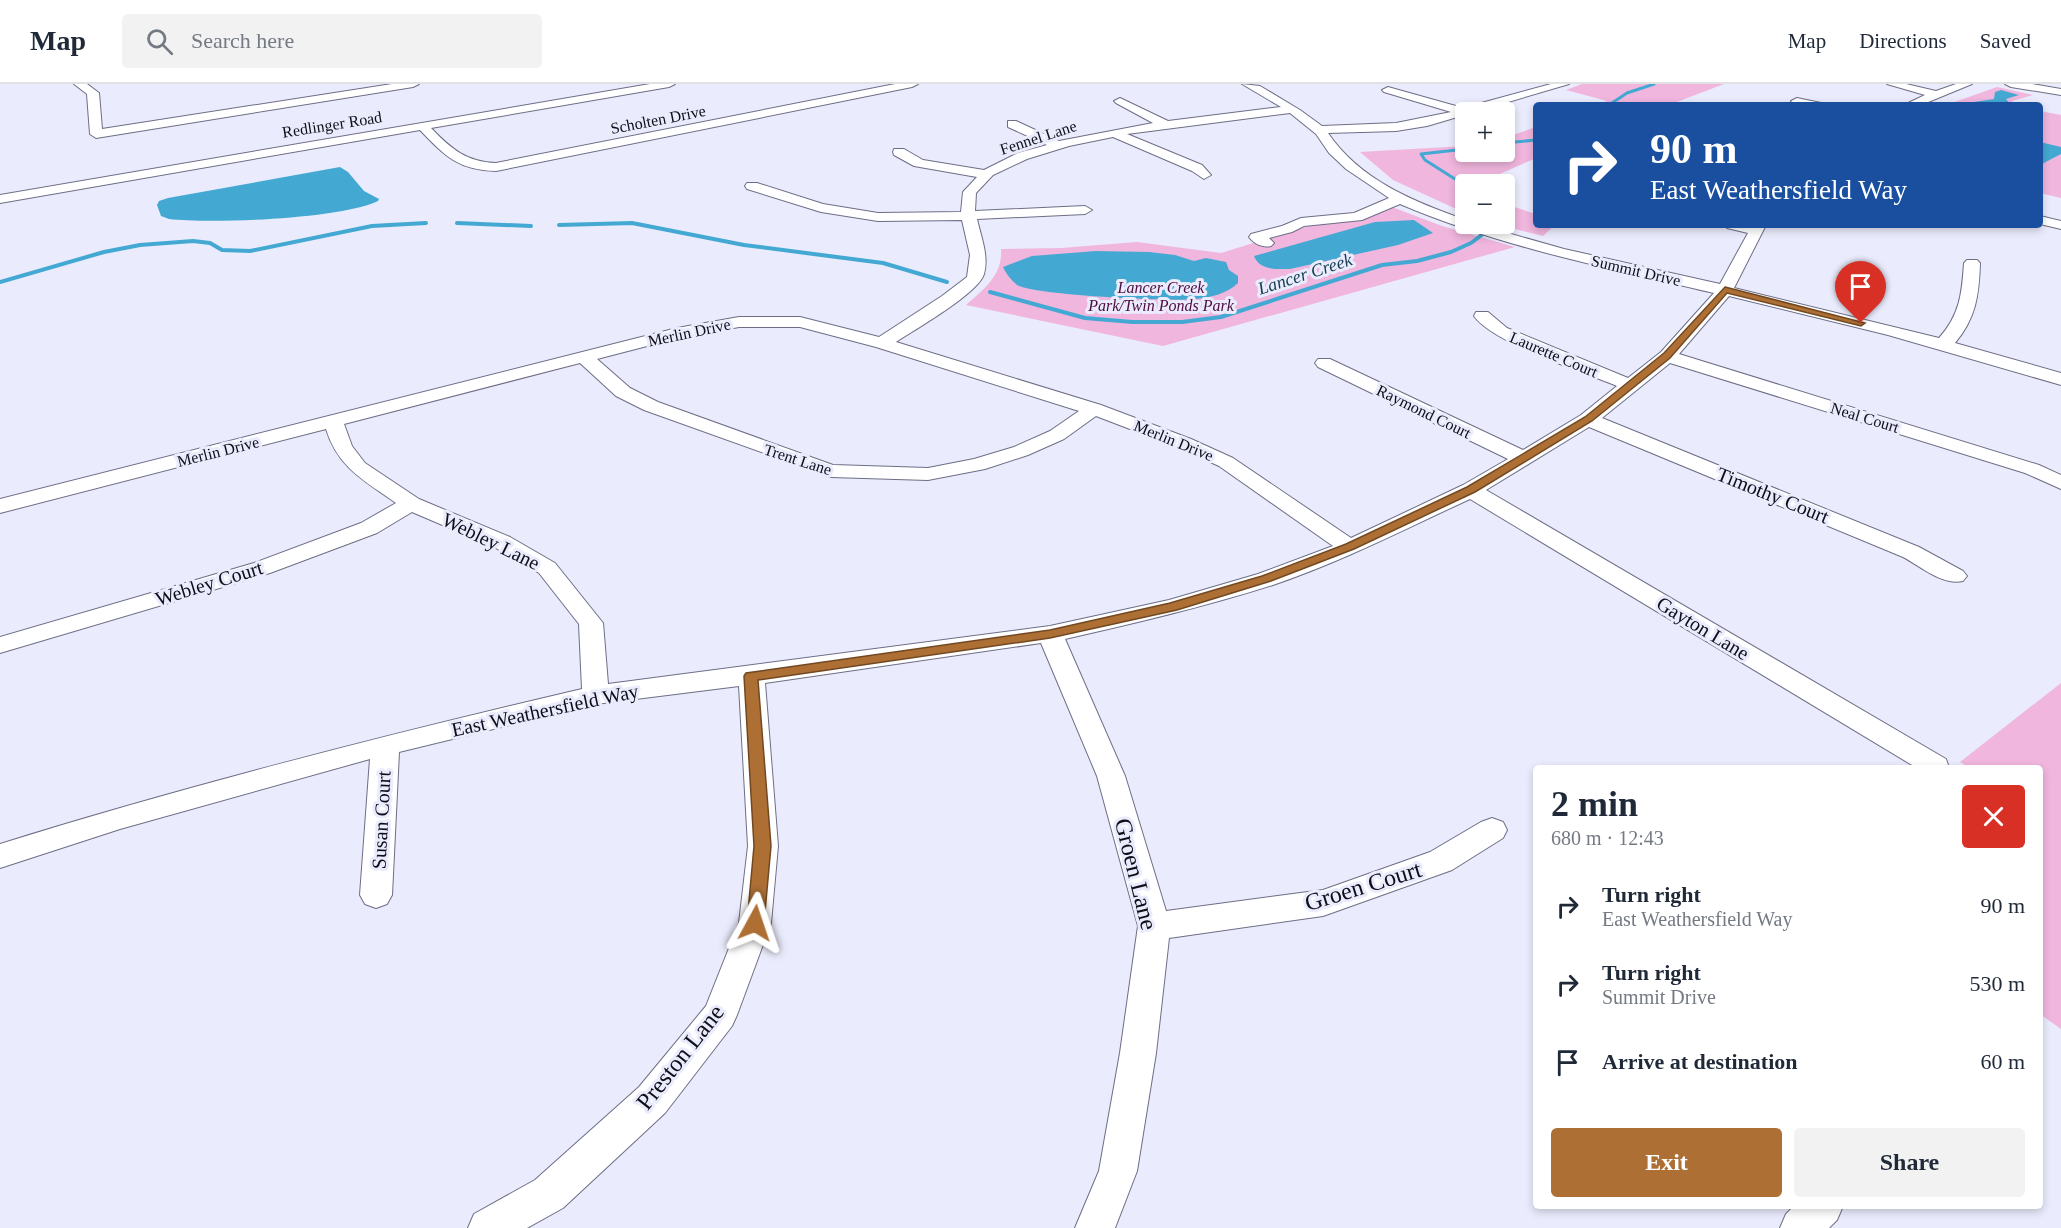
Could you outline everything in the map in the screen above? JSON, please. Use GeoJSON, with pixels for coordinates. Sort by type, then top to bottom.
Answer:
{"type":"FeatureCollection","features":[{"type":"Feature","properties":{"kind":"street"},"geometry":{"type":"LineString","coordinates":[[80,84],[93,93],[96,134],[413,84]]}},
{"type":"Feature","properties":{"kind":"street","name":"Redlinger Road"},"geometry":{"type":"LineString","coordinates":[[0,199],[291,147],[423,127],[669,84]]}},
{"type":"Feature","properties":{"kind":"street","name":"Scholten Drive"},"geometry":{"type":"LineString","coordinates":[[423,127],[449,153],[462,162],[475,166],[496,166],[912,84]]}},
{"type":"Feature","properties":{"kind":"street","name":"Summit Drive"},"geometry":{"type":"LineString","coordinates":[[1248,84],[1319,130],[1335,152],[1359,172],[1401,199],[1508,238],[1569,255],[1725,290],[1944,344],[2061,379]]}},
{"type":"Feature","properties":{"kind":"street"},"geometry":{"type":"LineString","coordinates":[[1528,84],[1548,88]]}},
{"type":"Feature","properties":{"kind":"street"},"geometry":{"type":"LineString","coordinates":[[1498,102],[1563,84]]}},
{"type":"Feature","properties":{"kind":"street"},"geometry":{"type":"LineString","coordinates":[[1893,84],[1937,95]]}},
{"type":"Feature","properties":{"kind":"street"},"geometry":{"type":"LineString","coordinates":[[1918,102],[1966,84]]}},
{"type":"Feature","properties":{"kind":"street"},"geometry":{"type":"LineString","coordinates":[[2011,84],[2061,92]]}},
{"type":"Feature","properties":{"kind":"street"},"geometry":{"type":"LineString","coordinates":[[839,88],[854,96]]}},
{"type":"Feature","properties":{"kind":"street"},"geometry":{"type":"LineString","coordinates":[[1388,90],[1455,109]]}},
{"type":"Feature","properties":{"kind":"street"},"geometry":{"type":"LineString","coordinates":[[2046,91],[2061,98]]}},
{"type":"Feature","properties":{"kind":"street"},"geometry":{"type":"LineString","coordinates":[[1797,100],[1805,102]]}},
{"type":"Feature","properties":{"kind":"street"},"geometry":{"type":"LineString","coordinates":[[1120,101],[1165,124]]}},
{"type":"Feature","properties":{"kind":"street","name":"Fennel Lane"},"geometry":{"type":"LineString","coordinates":[[882,343],[962,292],[975,279],[977,251],[969,216],[969,193],[984,174],[1057,145],[1114,133],[1165,124],[1290,110]]}},
{"type":"Feature","properties":{"kind":"street"},"geometry":{"type":"LineString","coordinates":[[1319,130],[1396,127],[1455,114]]}},
{"type":"Feature","properties":{"kind":"street"},"geometry":{"type":"LineString","coordinates":[[1012,124],[1057,145]]}},
{"type":"Feature","properties":{"kind":"street"},"geometry":{"type":"LineString","coordinates":[[1114,133],[1197,168],[1204,176]]}},
{"type":"Feature","properties":{"kind":"street"},"geometry":{"type":"LineString","coordinates":[[899,152],[919,163],[984,174]]}},
{"type":"Feature","properties":{"kind":"street"},"geometry":{"type":"LineString","coordinates":[[752,186],[821,208],[878,217],[969,216],[1085,210]]}},
{"type":"Feature","properties":{"kind":"street"},"geometry":{"type":"LineString","coordinates":[[1266,243],[1256,237],[1287,229],[1301,222],[1357,217],[1374,208],[1401,199]]}},
{"type":"Feature","properties":{"kind":"street"},"geometry":{"type":"LineString","coordinates":[[2043,221],[2061,225]]}},
{"type":"Feature","properties":{"kind":"street","name":"East Weathersfield Way"},"geometry":{"type":"LineString","coordinates":[[0,856],[120,818],[385,746],[596,695],[751,676],[1050,634],[1172,607],[1266,579],[1350,547],[1471,490],[1588,419],[1667,356],[1725,290],[1756,228]]}},
{"type":"Feature","properties":{"kind":"street"},"geometry":{"type":"LineString","coordinates":[[1944,344],[1961,326],[1970,304],[1972,263]]}},
{"type":"Feature","properties":{"kind":"street","name":"Laurette Court"},"geometry":{"type":"LineString","coordinates":[[1482,316],[1501,332],[1630,386]]}},
{"type":"Feature","properties":{"kind":"street","name":"Merlin Drive"},"geometry":{"type":"LineString","coordinates":[[0,506],[677,333],[739,322],[800,322],[882,343],[1094,409],[1184,442],[1226,462],[1350,547]]}},
{"type":"Feature","properties":{"kind":"street","name":"Neal Court"},"geometry":{"type":"LineString","coordinates":[[1667,356],[2032,469],[2061,483]]}},
{"type":"Feature","properties":{"kind":"street","name":"Trent Lane"},"geometry":{"type":"LineString","coordinates":[[584,357],[623,392],[651,406],[831,471],[928,474],[978,465],[1021,451],[1057,435],[1094,409]]}},
{"type":"Feature","properties":{"kind":"street","name":"Raymond Court"},"geometry":{"type":"LineString","coordinates":[[1324,363],[1525,459]]}},
{"type":"Feature","properties":{"kind":"street","name":"Timothy Court"},"geometry":{"type":"LineString","coordinates":[[1588,419],[1911,552],[1955,576]]}},
{"type":"Feature","properties":{"kind":"street","name":"Webley Lane"},"geometry":{"type":"LineString","coordinates":[[334,422],[342,447],[358,467],[411,504],[502,542],[547,568],[591,622],[596,695]]}},
{"type":"Feature","properties":{"kind":"street","name":"Gayton Lane"},"geometry":{"type":"LineString","coordinates":[[1471,490],[1934,765]]}},
{"type":"Feature","properties":{"kind":"street","name":"Webley Court"},"geometry":{"type":"LineString","coordinates":[[0,645],[262,568],[369,528],[411,504]]}},
{"type":"Feature","properties":{"kind":"street","name":"Groen Lane"},"geometry":{"type":"LineString","coordinates":[[1050,634],[1111,777],[1154,926],[1138,1053],[1118,1171],[1095,1228]]}},
{"type":"Feature","properties":{"kind":"street","name":"Preston Lane"},"geometry":{"type":"LineString","coordinates":[[488,1228],[549,1194],[652,1100],[720,1016],[755,923],[763,846],[751,676]]}},
{"type":"Feature","properties":{"kind":"street","name":"Susan Court"},"geometry":{"type":"LineString","coordinates":[[376,895],[385,746]]}},
{"type":"Feature","properties":{"kind":"street","name":"Groen Court"},"geometry":{"type":"LineString","coordinates":[[1154,926],[1323,903],[1441,861],[1492,830]]}},
{"type":"Feature","properties":{"kind":"street"},"geometry":{"type":"LineString","coordinates":[[1800,1228],[1820,1209]]}},
{"type":"Feature","properties":{"kind":"green space"},"geometry":{"type":"Polygon","coordinates":[[[1582,84],[1724,84],[1677,102],[1604,102],[1607,101],[1566,90],[1582,84]]]}},
{"type":"Feature","properties":{"kind":"green space"},"geometry":{"type":"Polygon","coordinates":[[[1997,87],[2033,95],[2013,102],[1954,102],[1997,87]]]}},
{"type":"Feature","properties":{"kind":"green space"},"geometry":{"type":"Polygon","coordinates":[[[2043,112],[2061,115],[2061,198],[2043,194],[2043,112]]]}},
{"type":"Feature","properties":{"kind":"green space"},"geometry":{"type":"Polygon","coordinates":[[[1533,128],[1533,159],[1500,174],[1455,174],[1455,208],[1393,180],[1360,152],[1455,147],[1455,162],[1515,162],[1515,134],[1533,128]]]}},
{"type":"Feature","properties":{"kind":"green space","name":"Lancer Creek Park/Twin Ponds Park"},"geometry":{"type":"Polygon","coordinates":[[[1392,207],[1455,230],[1455,234],[1470,234],[1515,247],[1163,346],[966,305],[986,287],[996,274],[1001,249],[1061,248],[1137,242],[1221,253],[1309,226],[1362,219],[1392,207]]]}},
{"type":"Feature","properties":{"kind":"green space"},"geometry":{"type":"Polygon","coordinates":[[[1515,207],[1533,213],[1533,228],[1552,228],[1543,236],[1515,229],[1515,207]]]}},
{"type":"Feature","properties":{"kind":"green space"},"geometry":{"type":"Polygon","coordinates":[[[2061,683],[2061,1029],[2043,1016],[2043,765],[1965,765],[1960,762],[2061,683]]]}},
{"type":"Feature","properties":{"kind":"water"},"geometry":{"type":"Polygon","coordinates":[[[2001,90],[2019,95],[2006,99],[2008,102],[1974,102],[1994,99],[1995,92],[2001,90]]]}},
{"type":"Feature","properties":{"kind":"water"},"geometry":{"type":"Polygon","coordinates":[[[2043,143],[2061,147],[2061,154],[2043,163],[2043,143]]]}},
{"type":"Feature","properties":{"kind":"water"},"geometry":{"type":"Polygon","coordinates":[[[340,167],[348,172],[364,191],[379,199],[378,201],[360,207],[307,216],[215,221],[169,219],[161,216],[157,205],[159,201],[168,198],[340,167]]]}},
{"type":"Feature","properties":{"kind":"water"},"geometry":{"type":"Polygon","coordinates":[[[1414,220],[1433,233],[1398,245],[1290,269],[1265,267],[1254,256],[1375,222],[1414,220]]]}},
{"type":"Feature","properties":{"kind":"water"},"geometry":{"type":"Polygon","coordinates":[[[1096,251],[1149,252],[1175,255],[1194,261],[1206,258],[1226,262],[1229,270],[1238,276],[1238,283],[1224,292],[1196,299],[1104,297],[1028,289],[1017,285],[1003,267],[1032,256],[1096,251]]]}},
{"type":"Feature","properties":{"kind":"waterway","name":"Lancer Creek"},"geometry":{"type":"LineString","coordinates":[[1614,102],[1627,93],[1654,84]]}},
{"type":"Feature","properties":{"kind":"waterway","name":"Lancer Creek"},"geometry":{"type":"LineString","coordinates":[[1515,142],[1533,140]]}},
{"type":"Feature","properties":{"kind":"waterway","name":"Lancer Creek"},"geometry":{"type":"LineString","coordinates":[[1455,150],[1421,154],[1425,160],[1455,179]]}},
{"type":"Feature","properties":{"kind":"waterway"},"geometry":{"type":"LineString","coordinates":[[0,282],[104,252],[140,245],[193,241],[210,243],[222,250],[250,251],[372,226],[426,223]]}},
{"type":"Feature","properties":{"kind":"waterway"},"geometry":{"type":"LineString","coordinates":[[457,223],[531,226]]}},
{"type":"Feature","properties":{"kind":"waterway"},"geometry":{"type":"LineString","coordinates":[[559,225],[632,223],[744,245],[883,263],[947,282]]}},
{"type":"Feature","properties":{"kind":"waterway","name":"Lancer Creek"},"geometry":{"type":"LineString","coordinates":[[990,292],[1085,318],[1132,322],[1182,322],[1221,317],[1382,265],[1417,261],[1451,252],[1471,243],[1483,234]]}},
{"type":"Feature","properties":{"kind":"route"},"geometry":{"type":"LineString","coordinates":[[755,923],[763,846],[751,676],[1050,634],[1172,607],[1266,579],[1350,547],[1471,490],[1588,419],[1667,356],[1725,290],[1861,323]]}}]}
